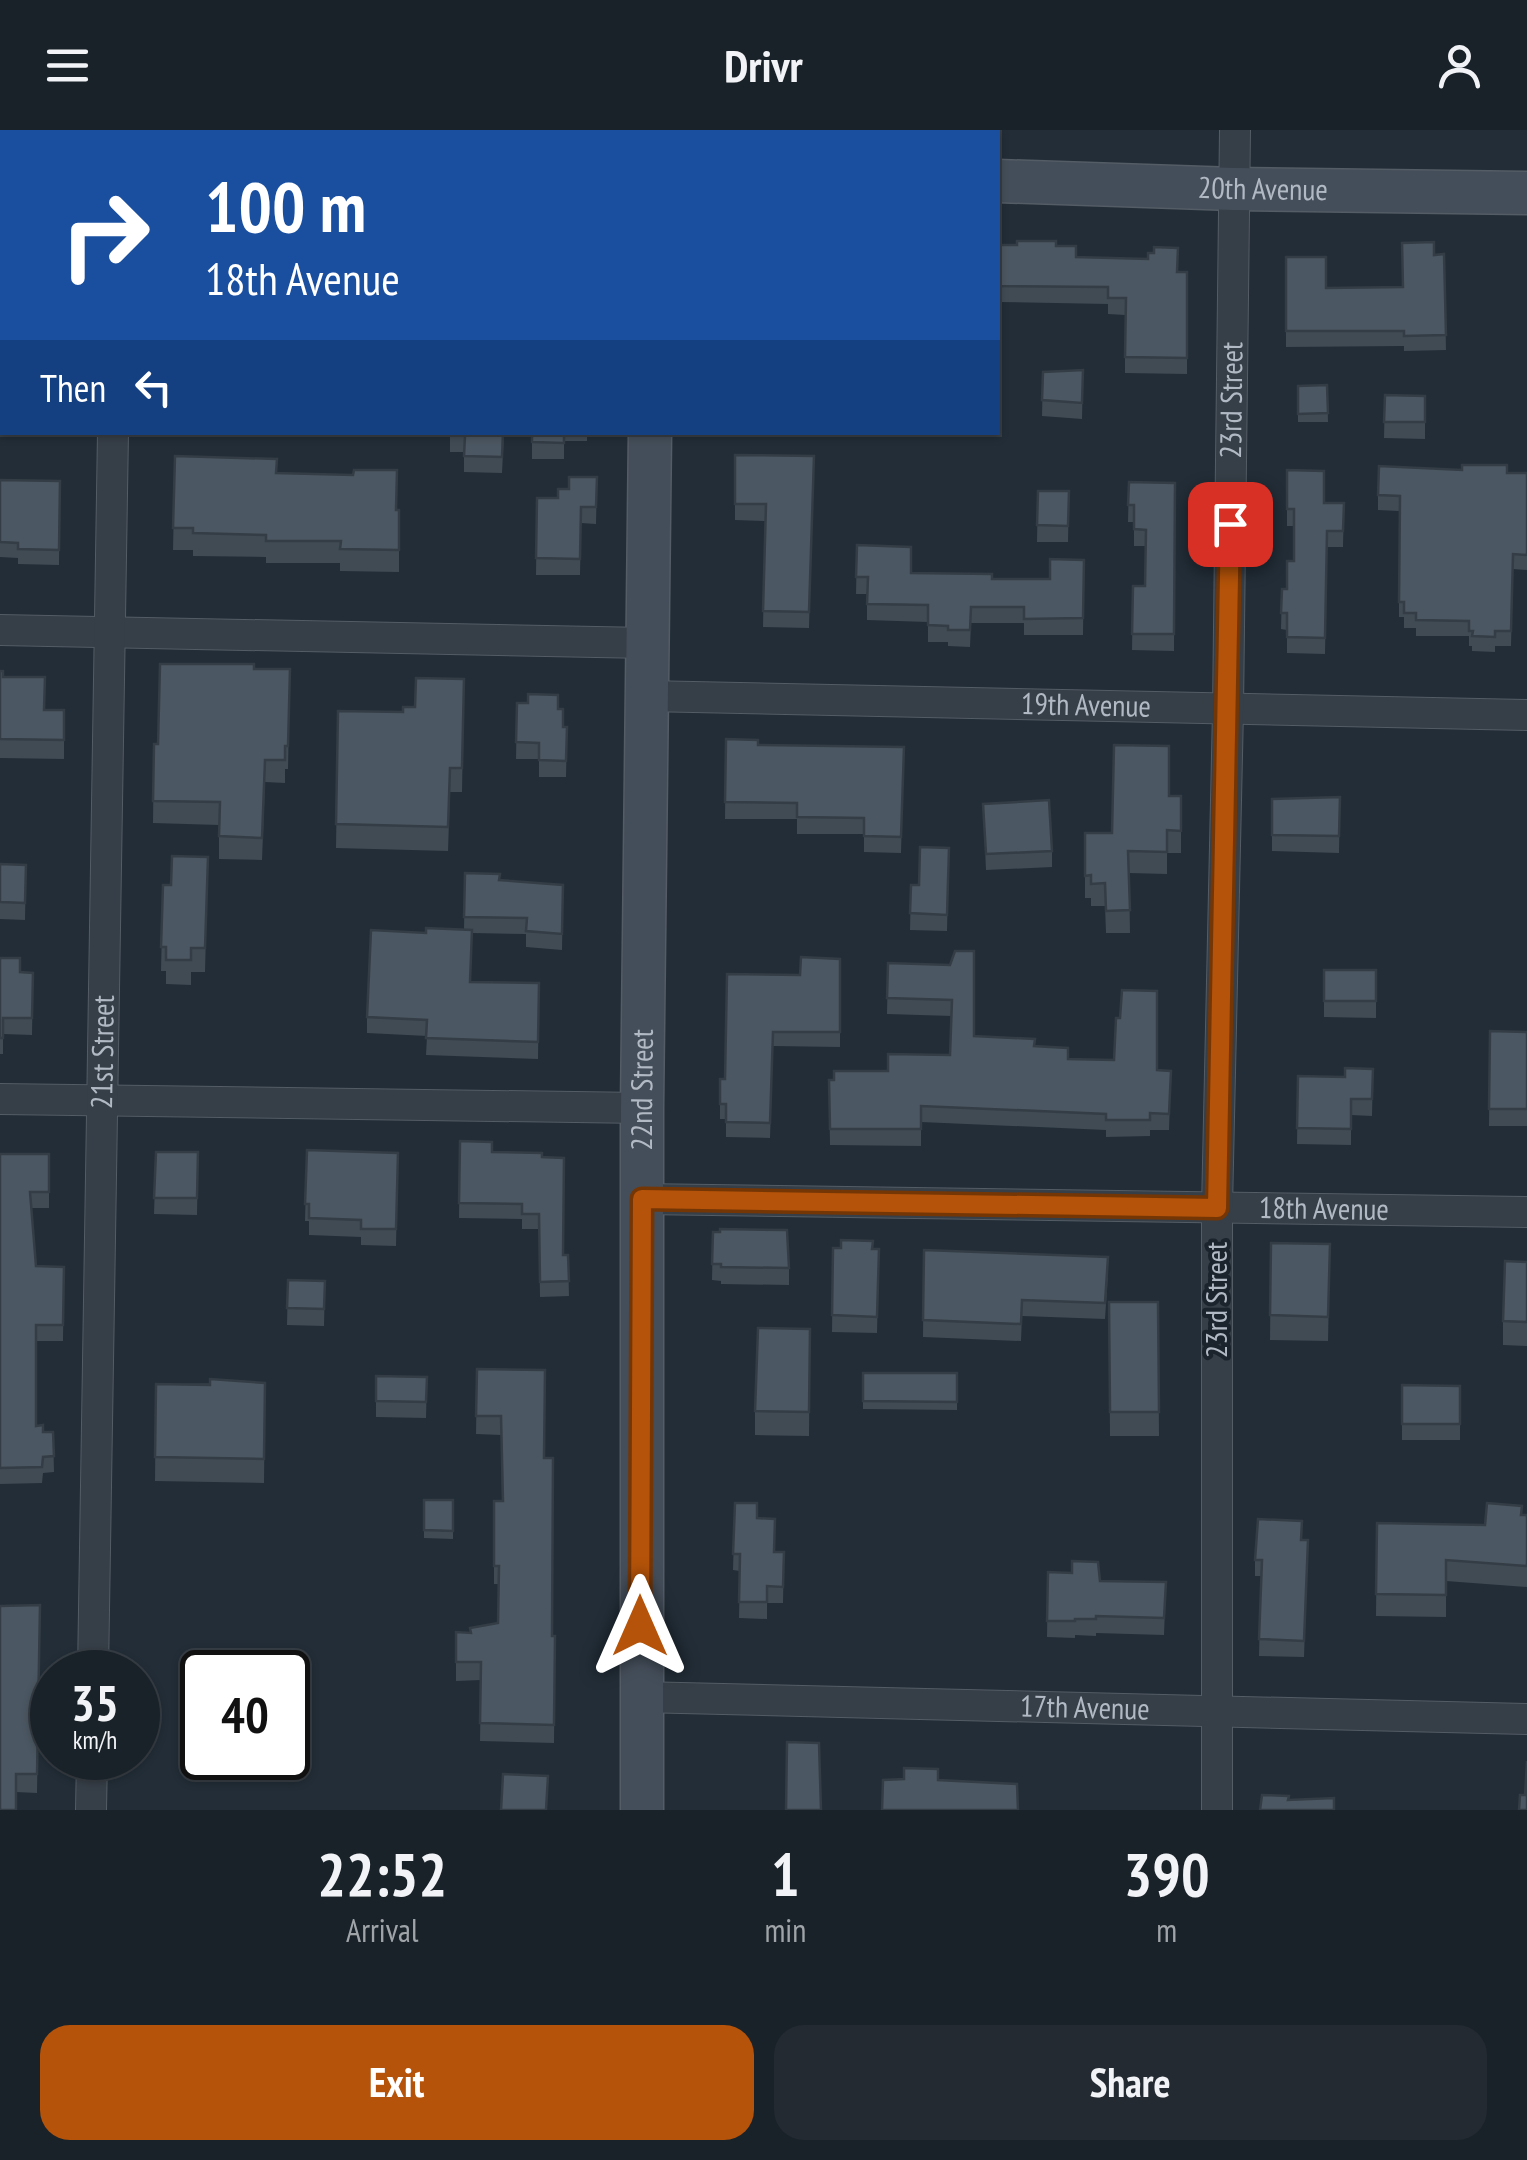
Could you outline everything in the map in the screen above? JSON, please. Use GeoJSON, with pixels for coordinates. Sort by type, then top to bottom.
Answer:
{"type":"FeatureCollection","features":[{"type":"Feature","properties":{"kind":"street","name":"23rd Street"},"geometry":{"type":"LineString","coordinates":[[1217,1810],[1217,1208],[1235,130]]}},
{"type":"Feature","properties":{"kind":"street","name":"20th Avenue"},"geometry":{"type":"LineString","coordinates":[[1000,181],[1527,192]]}},
{"type":"Feature","properties":{"kind":"street","name":"21st Street"},"geometry":{"type":"LineString","coordinates":[[93,1650],[112,435]]}},
{"type":"Feature","properties":{"kind":"street","name":"22nd Street"},"geometry":{"type":"LineString","coordinates":[[642,1810],[642,1108],[650,435]]}},
{"type":"Feature","properties":{"kind":"street"},"geometry":{"type":"LineString","coordinates":[[0,630],[646,643]]}},
{"type":"Feature","properties":{"kind":"street","name":"19th Avenue"},"geometry":{"type":"LineString","coordinates":[[646,696],[1527,715]]}},
{"type":"Feature","properties":{"kind":"street"},"geometry":{"type":"LineString","coordinates":[[0,1099],[642,1108]]}},
{"type":"Feature","properties":{"kind":"street","name":"18th Avenue"},"geometry":{"type":"LineString","coordinates":[[642,1199],[1527,1212]]}},
{"type":"Feature","properties":{"kind":"street","name":"17th Avenue"},"geometry":{"type":"LineString","coordinates":[[640,1697],[1527,1718]]}},
{"type":"Feature","properties":{"kind":"street"},"geometry":{"type":"LineString","coordinates":[[91,1810],[92,1780]]}},
{"type":"Feature","properties":{"kind":"building"},"geometry":{"type":"Polygon","coordinates":[[[1017,241],[1056,241],[1056,246],[1076,246],[1076,257],[1148,259],[1154,247],[1178,248],[1177,272],[1187,272],[1187,358],[1125,357],[1126,298],[1108,298],[1108,287],[1000,286],[1000,245],[1017,245],[1017,241]]]}},
{"type":"Feature","properties":{"kind":"building"},"geometry":{"type":"Polygon","coordinates":[[[1434,242],[1434,255],[1444,254],[1446,335],[1286,331],[1286,257],[1326,257],[1326,288],[1403,287],[1402,243],[1434,242]]]}},
{"type":"Feature","properties":{"kind":"building"},"geometry":{"type":"Polygon","coordinates":[[[1083,370],[1082,403],[1042,400],[1043,372],[1083,370]]]}},
{"type":"Feature","properties":{"kind":"building"},"geometry":{"type":"Polygon","coordinates":[[[1327,385],[1328,413],[1298,414],[1298,386],[1327,385]]]}},
{"type":"Feature","properties":{"kind":"building"},"geometry":{"type":"Polygon","coordinates":[[[1385,395],[1425,396],[1425,422],[1384,422],[1385,395]]]}},
{"type":"Feature","properties":{"kind":"building"},"geometry":{"type":"Polygon","coordinates":[[[450,435],[503,435],[502,457],[464,456],[465,436],[450,435]]]}},
{"type":"Feature","properties":{"kind":"building"},"geometry":{"type":"Polygon","coordinates":[[[532,435],[564,435],[564,443],[532,442],[532,435]]]}},
{"type":"Feature","properties":{"kind":"building"},"geometry":{"type":"Polygon","coordinates":[[[735,455],[814,456],[809,612],[763,611],[766,504],[735,504],[735,455]]]}},
{"type":"Feature","properties":{"kind":"building"},"geometry":{"type":"Polygon","coordinates":[[[175,456],[277,459],[276,473],[353,475],[354,470],[397,470],[399,550],[340,549],[341,541],[266,541],[266,535],[193,533],[193,528],[173,528],[175,456]]]}},
{"type":"Feature","properties":{"kind":"building"},"geometry":{"type":"Polygon","coordinates":[[[1462,465],[1507,465],[1507,473],[1527,473],[1527,555],[1513,554],[1511,631],[1495,631],[1495,637],[1472,636],[1469,621],[1416,620],[1416,613],[1404,613],[1404,602],[1399,602],[1400,496],[1378,495],[1379,466],[1462,470],[1462,465]]]}},
{"type":"Feature","properties":{"kind":"building"},"geometry":{"type":"Polygon","coordinates":[[[1287,470],[1324,471],[1324,503],[1344,503],[1343,531],[1327,531],[1325,638],[1287,637],[1287,613],[1281,613],[1282,589],[1287,589],[1287,561],[1294,561],[1294,509],[1287,509],[1287,470]]]}},
{"type":"Feature","properties":{"kind":"building"},"geometry":{"type":"Polygon","coordinates":[[[569,477],[597,477],[596,507],[581,507],[580,559],[536,558],[537,498],[558,498],[558,489],[569,489],[569,477]]]}},
{"type":"Feature","properties":{"kind":"building"},"geometry":{"type":"Polygon","coordinates":[[[0,480],[60,481],[59,550],[18,549],[18,543],[0,542],[0,480]]]}},
{"type":"Feature","properties":{"kind":"building"},"geometry":{"type":"Polygon","coordinates":[[[1129,482],[1175,483],[1174,634],[1132,634],[1133,586],[1145,586],[1146,530],[1134,529],[1134,505],[1128,505],[1129,482]]]}},
{"type":"Feature","properties":{"kind":"building"},"geometry":{"type":"Polygon","coordinates":[[[1038,491],[1069,491],[1068,526],[1037,525],[1038,491]]]}},
{"type":"Feature","properties":{"kind":"building"},"geometry":{"type":"Polygon","coordinates":[[[857,545],[911,547],[911,573],[992,574],[992,579],[1050,579],[1050,559],[1084,560],[1083,618],[1024,619],[1024,607],[971,607],[970,630],[928,625],[928,605],[867,604],[868,577],[856,577],[857,545]]]}},
{"type":"Feature","properties":{"kind":"building"},"geometry":{"type":"Polygon","coordinates":[[[160,664],[254,664],[254,669],[290,669],[288,746],[285,760],[265,760],[262,838],[219,836],[220,802],[153,801],[160,664]]]}},
{"type":"Feature","properties":{"kind":"building"},"geometry":{"type":"Polygon","coordinates":[[[0,671],[3,677],[45,677],[44,710],[64,710],[64,740],[0,739],[0,671]]]}},
{"type":"Feature","properties":{"kind":"building"},"geometry":{"type":"Polygon","coordinates":[[[416,678],[464,679],[462,768],[450,768],[448,827],[336,824],[338,711],[403,712],[403,707],[415,707],[416,678]]]}},
{"type":"Feature","properties":{"kind":"building"},"geometry":{"type":"Polygon","coordinates":[[[528,694],[558,695],[563,727],[567,727],[566,761],[539,760],[539,743],[516,742],[517,703],[528,703],[528,694]]]}},
{"type":"Feature","properties":{"kind":"building"},"geometry":{"type":"Polygon","coordinates":[[[726,739],[758,740],[758,745],[904,747],[901,837],[864,836],[864,818],[797,817],[797,803],[725,802],[726,739]]]}},
{"type":"Feature","properties":{"kind":"building"},"geometry":{"type":"Polygon","coordinates":[[[1114,745],[1169,746],[1169,796],[1181,796],[1181,831],[1167,830],[1167,852],[1128,851],[1130,910],[1106,911],[1105,883],[1091,884],[1091,875],[1085,876],[1085,833],[1112,833],[1114,745]]]}},
{"type":"Feature","properties":{"kind":"building"},"geometry":{"type":"Polygon","coordinates":[[[1340,797],[1339,836],[1272,835],[1272,799],[1340,797]]]}},
{"type":"Feature","properties":{"kind":"building"},"geometry":{"type":"Polygon","coordinates":[[[1049,800],[1052,851],[986,854],[983,804],[1049,800]]]}},
{"type":"Feature","properties":{"kind":"building"},"geometry":{"type":"Polygon","coordinates":[[[920,847],[949,848],[947,915],[910,913],[911,885],[919,885],[920,847]]]}},
{"type":"Feature","properties":{"kind":"building"},"geometry":{"type":"Polygon","coordinates":[[[172,856],[208,857],[205,948],[191,948],[191,960],[166,960],[166,947],[161,947],[163,885],[171,885],[172,856]]]}},
{"type":"Feature","properties":{"kind":"building"},"geometry":{"type":"Polygon","coordinates":[[[0,864],[26,865],[25,903],[0,902],[0,864]]]}},
{"type":"Feature","properties":{"kind":"building"},"geometry":{"type":"Polygon","coordinates":[[[465,873],[500,874],[499,880],[563,885],[562,934],[526,931],[527,918],[464,917],[465,873]]]}},
{"type":"Feature","properties":{"kind":"building"},"geometry":{"type":"Polygon","coordinates":[[[426,928],[472,930],[470,982],[539,983],[538,1042],[426,1038],[427,1020],[367,1017],[371,930],[426,933],[426,928]]]}},
{"type":"Feature","properties":{"kind":"building"},"geometry":{"type":"Polygon","coordinates":[[[955,951],[974,951],[974,1036],[1035,1039],[1034,1046],[1068,1048],[1068,1059],[1114,1060],[1122,990],[1157,991],[1157,1070],[1171,1071],[1169,1114],[1150,1113],[1150,1120],[1106,1120],[1106,1114],[921,1106],[921,1129],[830,1129],[829,1080],[834,1080],[834,1071],[888,1071],[888,1054],[950,1055],[952,1000],[887,998],[888,963],[950,965],[955,951]]]}},
{"type":"Feature","properties":{"kind":"building"},"geometry":{"type":"Polygon","coordinates":[[[801,957],[840,959],[840,1032],[773,1032],[770,1123],[726,1122],[726,1104],[720,1104],[720,1079],[725,1079],[727,974],[800,975],[801,957]]]}},
{"type":"Feature","properties":{"kind":"building"},"geometry":{"type":"Polygon","coordinates":[[[0,958],[20,958],[20,972],[33,973],[32,1018],[3,1018],[3,1038],[0,1038],[0,958]]]}},
{"type":"Feature","properties":{"kind":"building"},"geometry":{"type":"Polygon","coordinates":[[[1324,970],[1376,970],[1376,1001],[1324,1001],[1324,970]]]}},
{"type":"Feature","properties":{"kind":"building"},"geometry":{"type":"Polygon","coordinates":[[[1490,1031],[1527,1032],[1527,1109],[1489,1109],[1490,1031]]]}},
{"type":"Feature","properties":{"kind":"building"},"geometry":{"type":"Polygon","coordinates":[[[1345,1068],[1373,1069],[1372,1099],[1351,1099],[1351,1129],[1297,1128],[1298,1076],[1345,1077],[1345,1068]]]}},
{"type":"Feature","properties":{"kind":"building"},"geometry":{"type":"Polygon","coordinates":[[[460,1141],[492,1142],[492,1152],[542,1153],[542,1157],[564,1158],[563,1255],[568,1255],[569,1281],[540,1282],[539,1214],[522,1214],[522,1204],[459,1203],[460,1141]]]}},
{"type":"Feature","properties":{"kind":"building"},"geometry":{"type":"Polygon","coordinates":[[[307,1150],[398,1153],[396,1229],[361,1229],[361,1220],[309,1218],[309,1204],[305,1204],[307,1150]]]}},
{"type":"Feature","properties":{"kind":"building"},"geometry":{"type":"Polygon","coordinates":[[[156,1152],[198,1152],[197,1198],[154,1198],[156,1152]]]}},
{"type":"Feature","properties":{"kind":"building"},"geometry":{"type":"Polygon","coordinates":[[[0,1154],[49,1154],[49,1192],[30,1192],[36,1266],[64,1267],[63,1325],[36,1325],[36,1426],[43,1425],[43,1432],[53,1432],[54,1456],[43,1457],[42,1467],[0,1468],[0,1154]]]}},
{"type":"Feature","properties":{"kind":"building"},"geometry":{"type":"Polygon","coordinates":[[[787,1230],[789,1268],[712,1264],[713,1232],[787,1230]]]}},
{"type":"Feature","properties":{"kind":"building"},"geometry":{"type":"Polygon","coordinates":[[[841,1240],[873,1241],[872,1249],[879,1249],[877,1317],[832,1315],[833,1248],[841,1248],[841,1240]]]}},
{"type":"Feature","properties":{"kind":"building"},"geometry":{"type":"Polygon","coordinates":[[[1271,1243],[1330,1244],[1328,1317],[1270,1315],[1271,1243]]]}},
{"type":"Feature","properties":{"kind":"building"},"geometry":{"type":"Polygon","coordinates":[[[924,1250],[1108,1257],[1105,1303],[1022,1300],[1021,1324],[923,1320],[924,1250]]]}},
{"type":"Feature","properties":{"kind":"building"},"geometry":{"type":"Polygon","coordinates":[[[1505,1261],[1527,1262],[1527,1322],[1503,1321],[1505,1261]]]}},
{"type":"Feature","properties":{"kind":"building"},"geometry":{"type":"Polygon","coordinates":[[[288,1280],[325,1281],[324,1309],[287,1308],[288,1280]]]}},
{"type":"Feature","properties":{"kind":"building"},"geometry":{"type":"Polygon","coordinates":[[[1109,1302],[1158,1302],[1159,1412],[1110,1412],[1109,1302]]]}},
{"type":"Feature","properties":{"kind":"building"},"geometry":{"type":"Polygon","coordinates":[[[758,1328],[810,1329],[809,1412],[755,1411],[758,1328]]]}},
{"type":"Feature","properties":{"kind":"building"},"geometry":{"type":"Polygon","coordinates":[[[477,1369],[545,1370],[544,1458],[553,1458],[554,1725],[480,1723],[481,1662],[456,1662],[456,1632],[471,1633],[470,1628],[498,1623],[494,1501],[503,1501],[501,1416],[476,1416],[477,1369]]]}},
{"type":"Feature","properties":{"kind":"building"},"geometry":{"type":"Polygon","coordinates":[[[863,1373],[957,1373],[957,1402],[863,1401],[863,1373]]]}},
{"type":"Feature","properties":{"kind":"building"},"geometry":{"type":"Polygon","coordinates":[[[376,1376],[427,1377],[426,1402],[376,1401],[376,1376]]]}},
{"type":"Feature","properties":{"kind":"building"},"geometry":{"type":"Polygon","coordinates":[[[210,1379],[265,1383],[264,1459],[155,1457],[156,1384],[210,1385],[210,1379]]]}},
{"type":"Feature","properties":{"kind":"building"},"geometry":{"type":"Polygon","coordinates":[[[1402,1385],[1460,1386],[1460,1424],[1402,1424],[1402,1385]]]}},
{"type":"Feature","properties":{"kind":"building"},"geometry":{"type":"Polygon","coordinates":[[[424,1500],[453,1500],[453,1531],[424,1530],[424,1500]]]}},
{"type":"Feature","properties":{"kind":"building"},"geometry":{"type":"Polygon","coordinates":[[[735,1503],[757,1503],[757,1518],[775,1519],[774,1552],[784,1552],[783,1587],[767,1586],[767,1602],[739,1602],[740,1554],[733,1554],[735,1503]]]}},
{"type":"Feature","properties":{"kind":"building"},"geometry":{"type":"Polygon","coordinates":[[[1487,1503],[1522,1506],[1521,1515],[1527,1515],[1527,1566],[1446,1560],[1446,1595],[1376,1594],[1377,1523],[1485,1525],[1487,1503]]]}},
{"type":"Feature","properties":{"kind":"building"},"geometry":{"type":"Polygon","coordinates":[[[1258,1519],[1302,1521],[1301,1540],[1308,1540],[1304,1641],[1259,1639],[1262,1560],[1255,1560],[1258,1519]]]}},
{"type":"Feature","properties":{"kind":"building"},"geometry":{"type":"Polygon","coordinates":[[[1072,1561],[1098,1562],[1100,1581],[1166,1582],[1164,1618],[1096,1616],[1047,1621],[1048,1572],[1072,1573],[1072,1561]]]}},
{"type":"Feature","properties":{"kind":"building"},"geometry":{"type":"Polygon","coordinates":[[[40,1605],[39,1650],[30,1650],[30,1774],[16,1774],[16,1810],[0,1810],[0,1606],[40,1605]]]}},
{"type":"Feature","properties":{"kind":"building"},"geometry":{"type":"Polygon","coordinates":[[[787,1742],[819,1743],[821,1810],[786,1810],[787,1742]]]}},
{"type":"Feature","properties":{"kind":"building"},"geometry":{"type":"Polygon","coordinates":[[[1527,1761],[1527,1810],[1519,1810],[1520,1795],[1525,1795],[1527,1761]]]}},
{"type":"Feature","properties":{"kind":"building"},"geometry":{"type":"Polygon","coordinates":[[[904,1768],[938,1769],[938,1780],[1017,1784],[1018,1810],[882,1810],[883,1780],[904,1779],[904,1768]]]}},
{"type":"Feature","properties":{"kind":"building"},"geometry":{"type":"Polygon","coordinates":[[[503,1774],[548,1776],[546,1810],[501,1810],[503,1774]]]}},
{"type":"Feature","properties":{"kind":"building"},"geometry":{"type":"Polygon","coordinates":[[[1262,1795],[1289,1796],[1288,1800],[1334,1798],[1334,1810],[1260,1810],[1262,1795]]]}},
{"type":"Feature","properties":{"kind":"route"},"geometry":{"type":"LineString","coordinates":[[640,1626],[642,1199],[1217,1208],[1230,524]]}}]}
